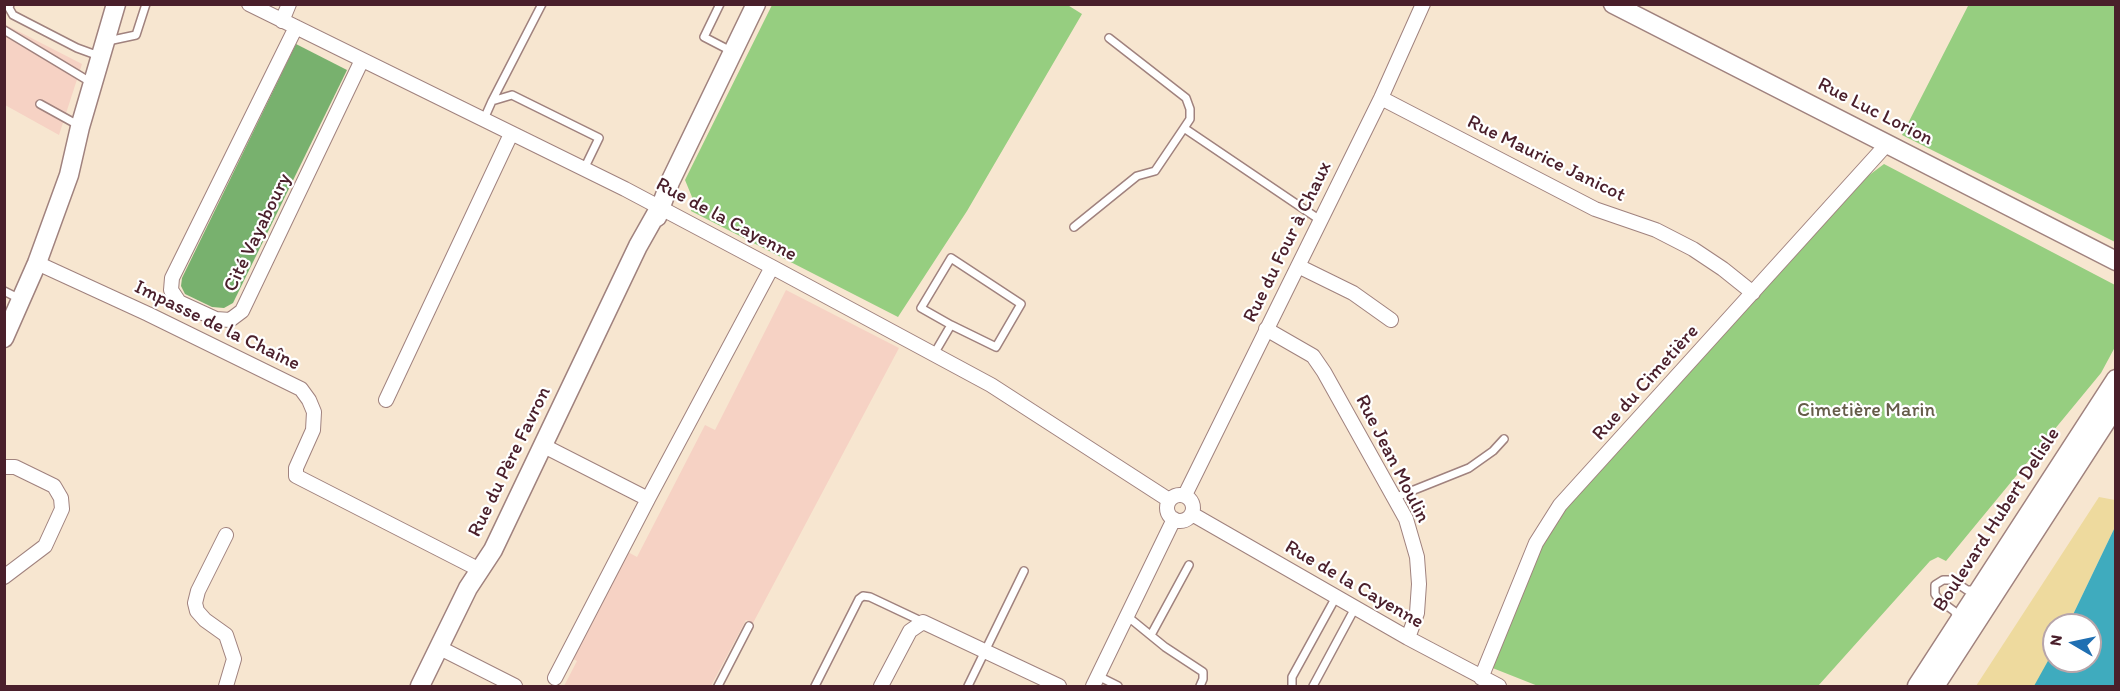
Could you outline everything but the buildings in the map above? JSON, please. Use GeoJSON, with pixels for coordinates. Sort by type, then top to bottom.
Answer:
{"type":"FeatureCollection","features":[{"type":"Feature","properties":{"kind":"street"},"geometry":{"type":"LineString","coordinates":[[4,338],[37,263],[69,175],[80,127],[116,4]]}},
{"type":"Feature","properties":{"kind":"street","name":"Rue de la Cayenne"},"geometry":{"type":"LineString","coordinates":[[249,4],[660,207],[934,354],[991,385],[1169,500]]}},
{"type":"Feature","properties":{"kind":"street"},"geometry":{"type":"LineString","coordinates":[[282,21],[289,4]]}},
{"type":"Feature","properties":{"kind":"street","name":"Rue du Père Favron"},"geometry":{"type":"LineString","coordinates":[[443,649],[478,593],[484,566],[617,294],[638,246],[660,207],[756,4]]}},
{"type":"Feature","properties":{"kind":"street","name":"Rue du Four à Chaux"},"geometry":{"type":"LineString","coordinates":[[1185,495],[1381,98],[1423,4]]}},
{"type":"Feature","properties":{"kind":"street","name":"Rue Luc Lorion"},"geometry":{"type":"LineString","coordinates":[[1613,4],[2115,261]]}},
{"type":"Feature","properties":{"kind":"street","name":"Cité Vayaboury"},"geometry":{"type":"LineString","coordinates":[[296,27],[172,278],[171,290],[179,302],[216,319],[230,320],[242,311],[362,60]]}},
{"type":"Feature","properties":{"kind":"street","name":"Rue Maurice Janicot"},"geometry":{"type":"LineString","coordinates":[[1381,98],[1595,209],[1656,230],[1693,249],[1723,268],[1754,293]]}},
{"type":"Feature","properties":{"kind":"street"},"geometry":{"type":"LineString","coordinates":[[386,400],[511,134]]}},
{"type":"Feature","properties":{"kind":"street","name":"Rue du Cimetière"},"geometry":{"type":"LineString","coordinates":[[1481,678],[1536,543],[1560,505],[1887,144]]}},
{"type":"Feature","properties":{"kind":"street","name":"Impasse de la Chaîne"},"geometry":{"type":"LineString","coordinates":[[37,263],[301,389],[314,412],[313,430],[296,468],[296,476],[484,566]]}},
{"type":"Feature","properties":{"kind":"street"},"geometry":{"type":"LineString","coordinates":[[1298,266],[1353,293],[1391,320]]}},
{"type":"Feature","properties":{"kind":"street"},"geometry":{"type":"LineString","coordinates":[[555,678],[772,267]]}},
{"type":"Feature","properties":{"kind":"street","name":"Rue Jean Moulin"},"geometry":{"type":"LineString","coordinates":[[1266,329],[1312,356],[1324,372],[1406,519],[1417,557],[1419,584],[1417,613],[1408,638]]}},
{"type":"Feature","properties":{"kind":"street","name":"Boulevard Hubert Delisle"},"geometry":{"type":"LineString","coordinates":[[1917,687],[2115,379]]}},
{"type":"Feature","properties":{"kind":"street"},"geometry":{"type":"LineString","coordinates":[[1935,687],[2115,406]]}},
{"type":"Feature","properties":{"kind":"street"},"geometry":{"type":"LineString","coordinates":[[542,445],[648,500]]}},
{"type":"Feature","properties":{"kind":"street"},"geometry":{"type":"LineString","coordinates":[[4,467],[15,467],[54,486],[61,498],[62,509],[45,546],[4,577]]}},
{"type":"Feature","properties":{"kind":"street"},"geometry":{"type":"LineString","coordinates":[[1176,495],[1185,495],[1193,504],[1192,514],[1184,520],[1174,519],[1167,510],[1169,500],[1176,495]]}},
{"type":"Feature","properties":{"kind":"street","name":"Rue de la Cayenne"},"geometry":{"type":"LineString","coordinates":[[1192,514],[1354,608],[1499,687]]}},
{"type":"Feature","properties":{"kind":"street"},"geometry":{"type":"LineString","coordinates":[[1096,681],[1174,519]]}},
{"type":"Feature","properties":{"kind":"street"},"geometry":{"type":"LineString","coordinates":[[226,535],[198,591],[195,603],[197,612],[205,621],[226,634],[234,659],[226,687]]}},
{"type":"Feature","properties":{"kind":"street"},"geometry":{"type":"LineString","coordinates":[[881,687],[910,631],[923,622],[1059,687]]}},
{"type":"Feature","properties":{"kind":"street"},"geometry":{"type":"LineString","coordinates":[[443,649],[493,681],[514,687]]}},
{"type":"Feature","properties":{"kind":"street"},"geometry":{"type":"LineString","coordinates":[[420,687],[443,649]]}},
{"type":"Feature","properties":{"kind":"street"},"geometry":{"type":"LineString","coordinates":[[426,687],[443,649]]}},
{"type":"Feature","properties":{"kind":"lane"},"geometry":{"type":"LineString","coordinates":[[10,4],[9,8],[13,15],[77,48],[103,49],[136,35],[146,4]]}},
{"type":"Feature","properties":{"kind":"lane"},"geometry":{"type":"LineString","coordinates":[[484,119],[542,4]]}},
{"type":"Feature","properties":{"kind":"lane"},"geometry":{"type":"LineString","coordinates":[[720,4],[704,37],[733,52]]}},
{"type":"Feature","properties":{"kind":"lane"},"geometry":{"type":"LineString","coordinates":[[4,30],[93,84]]}},
{"type":"Feature","properties":{"kind":"lane"},"geometry":{"type":"LineString","coordinates":[[1074,227],[1137,176],[1155,171],[1190,119],[1190,109],[1186,98],[1109,38]]}},
{"type":"Feature","properties":{"kind":"lane"},"geometry":{"type":"LineString","coordinates":[[492,101],[512,95],[599,138],[584,169]]}},
{"type":"Feature","properties":{"kind":"lane"},"geometry":{"type":"LineString","coordinates":[[40,104],[80,127]]}},
{"type":"Feature","properties":{"kind":"lane"},"geometry":{"type":"LineString","coordinates":[[1184,128],[1320,220]]}},
{"type":"Feature","properties":{"kind":"lane"},"geometry":{"type":"LineString","coordinates":[[951,258],[1021,304],[996,347],[951,325],[921,308],[951,258]]}},
{"type":"Feature","properties":{"kind":"lane"},"geometry":{"type":"LineString","coordinates":[[4,291],[22,300]]}},
{"type":"Feature","properties":{"kind":"lane"},"geometry":{"type":"LineString","coordinates":[[934,354],[951,325]]}},
{"type":"Feature","properties":{"kind":"lane"},"geometry":{"type":"LineString","coordinates":[[1394,498],[1469,468],[1504,439]]}},
{"type":"Feature","properties":{"kind":"lane"},"geometry":{"type":"LineString","coordinates":[[1151,635],[1189,565]]}},
{"type":"Feature","properties":{"kind":"lane"},"geometry":{"type":"LineString","coordinates":[[968,687],[1024,571]]}},
{"type":"Feature","properties":{"kind":"lane"},"geometry":{"type":"LineString","coordinates":[[1960,620],[1954,611],[1939,600],[1935,594],[1935,585],[1943,580],[1952,580],[1967,590],[1980,590]]}},
{"type":"Feature","properties":{"kind":"lane"},"geometry":{"type":"LineString","coordinates":[[814,687],[863,596],[870,597],[923,622]]}},
{"type":"Feature","properties":{"kind":"lane"},"geometry":{"type":"LineString","coordinates":[[1292,687],[1292,677],[1336,597]]}},
{"type":"Feature","properties":{"kind":"lane"},"geometry":{"type":"LineString","coordinates":[[1313,687],[1354,608]]}},
{"type":"Feature","properties":{"kind":"lane"},"geometry":{"type":"LineString","coordinates":[[1127,616],[1165,647],[1203,672],[1200,687]]}},
{"type":"Feature","properties":{"kind":"lane"},"geometry":{"type":"LineString","coordinates":[[718,687],[749,626]]}},
{"type":"Feature","properties":{"kind":"lane"},"geometry":{"type":"LineString","coordinates":[[1096,681],[1118,687]]}},
{"type":"Feature","properties":{"kind":"shaded area"},"geometry":{"type":"Polygon","coordinates":[[[4,24],[82,64],[59,135],[5,105],[4,24]]]}},
{"type":"Feature","properties":{"kind":"shaded area"},"geometry":{"type":"Polygon","coordinates":[[[786,290],[899,348],[753,623],[746,620],[711,686],[564,686],[577,661],[571,658],[626,551],[637,557],[705,425],[715,430],[786,290]]]}},
{"type":"Feature","properties":{"kind":"green space"},"geometry":{"type":"Polygon","coordinates":[[[1066,4],[1082,14],[967,211],[898,317],[691,211],[692,197],[685,180],[772,5],[1066,4]]]}},
{"type":"Feature","properties":{"kind":"green space"},"geometry":{"type":"Polygon","coordinates":[[[1969,4],[2115,5],[2115,242],[1902,135],[1969,4]]]}},
{"type":"Feature","properties":{"kind":"green space"},"geometry":{"type":"Polygon","coordinates":[[[296,44],[347,70],[233,303],[224,308],[212,307],[185,294],[181,286],[182,278],[296,44]]]}},
{"type":"Feature","properties":{"kind":"green space","name":"Cimetière Marin"},"geometry":{"type":"Polygon","coordinates":[[[1884,164],[2115,285],[2115,347],[2101,373],[1946,561],[1938,557],[1930,561],[1818,686],[1538,686],[1490,667],[1545,536],[1565,508],[1868,176],[1884,164]]]}},
{"type":"Feature","properties":{"kind":"sand"},"geometry":{"type":"Polygon","coordinates":[[[2099,497],[2115,500],[2115,527],[2074,613],[2042,613],[2042,673],[2035,686],[1976,686],[2099,497]]]}},
{"type":"Feature","properties":{"kind":"water"},"geometry":{"type":"Polygon","coordinates":[[[2115,527],[2115,686],[2034,686],[2042,672],[2102,673],[2102,613],[2074,613],[2115,527]]]}}]}
